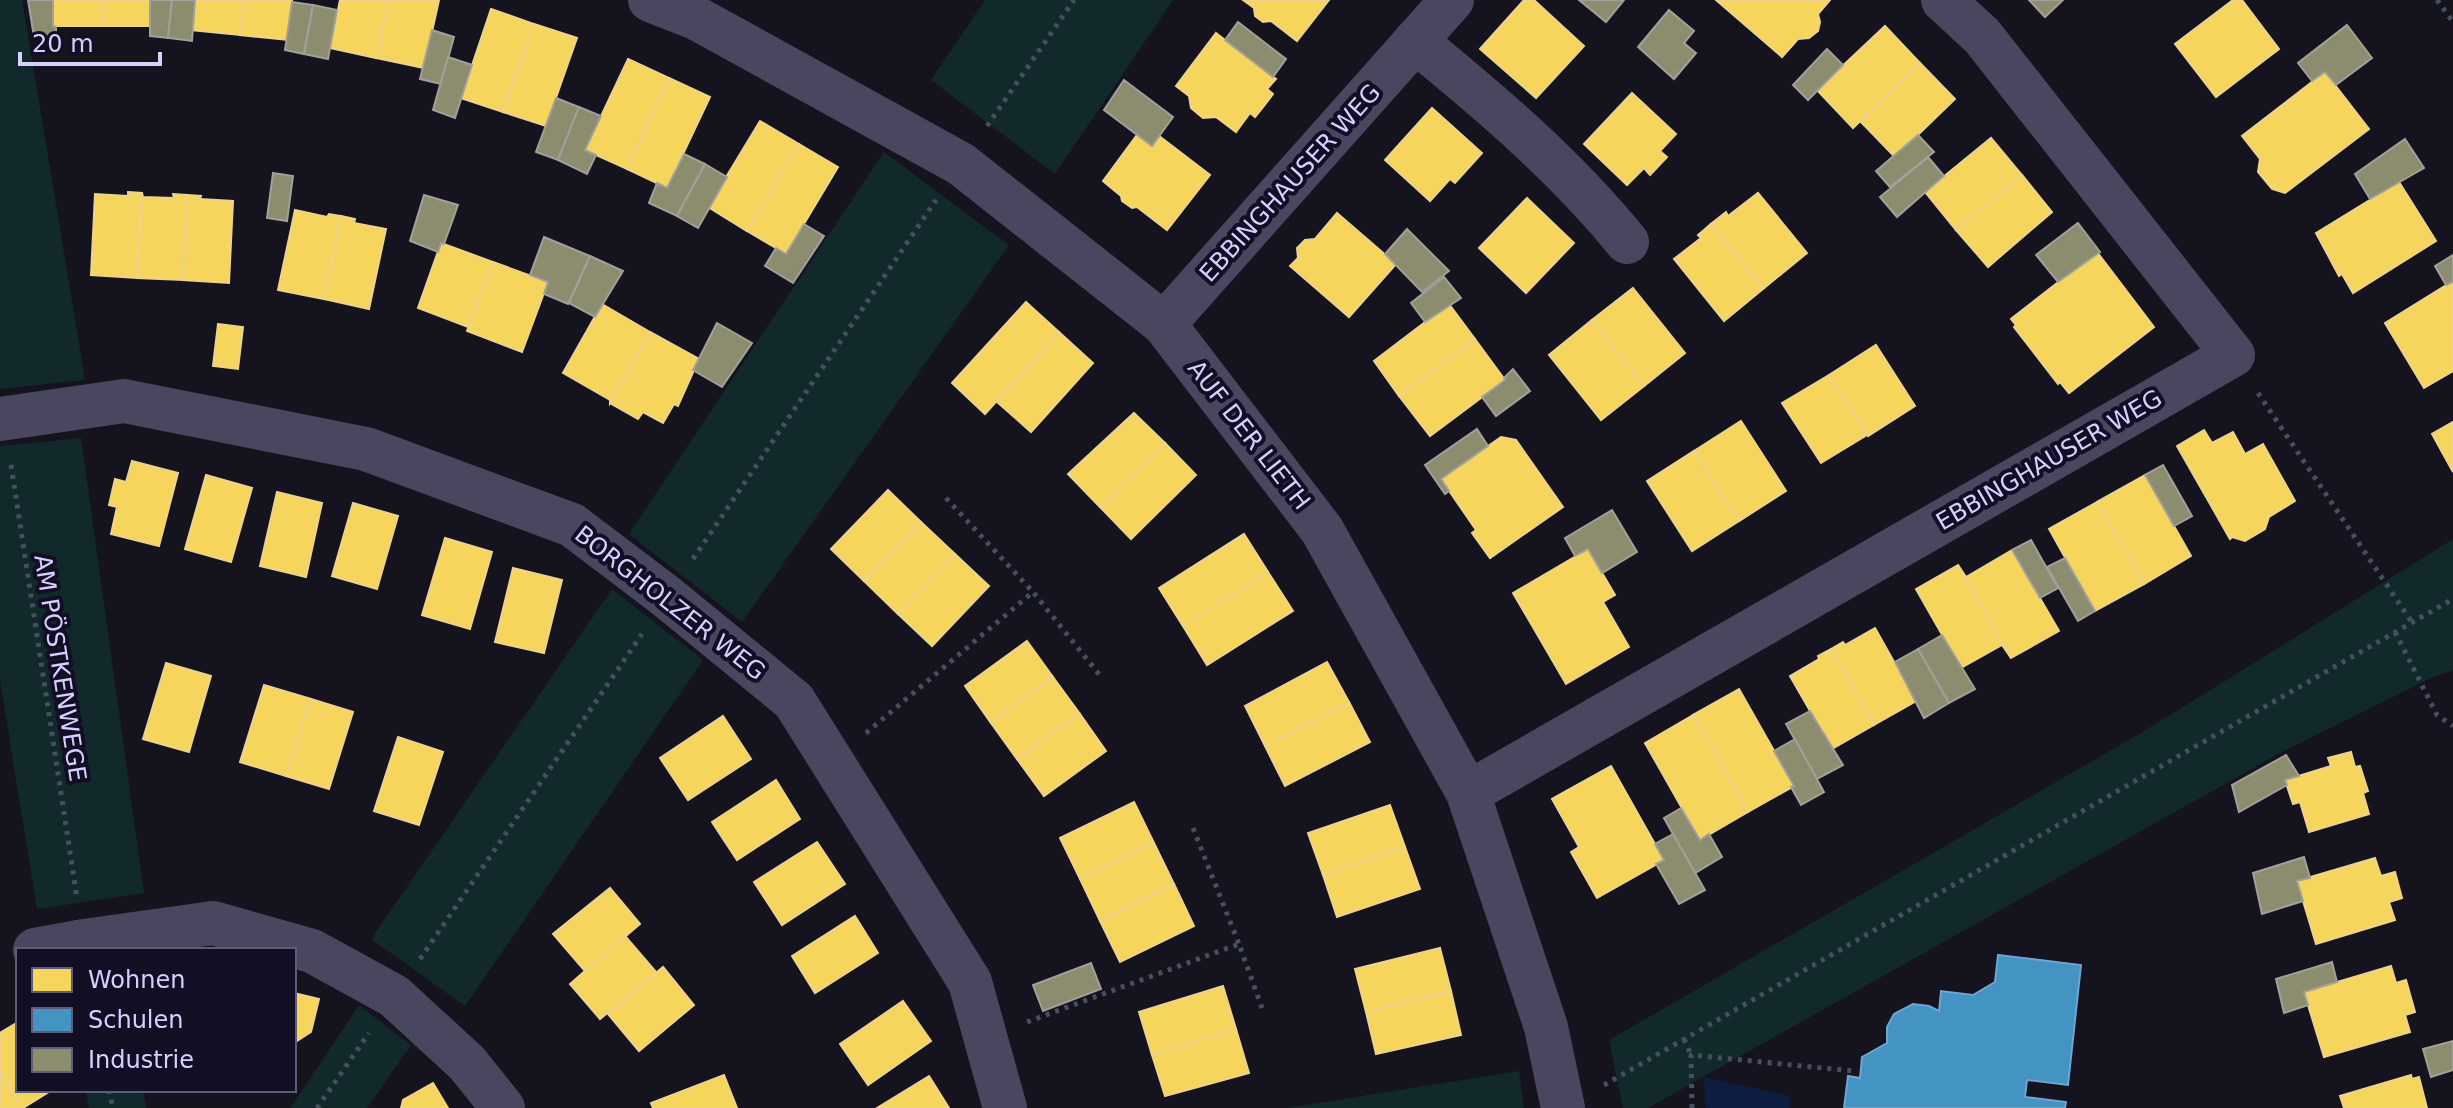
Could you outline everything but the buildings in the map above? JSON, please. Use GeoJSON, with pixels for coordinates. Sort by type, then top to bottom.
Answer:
{"type":"FeatureCollection","features":[{"type":"Feature","properties":{"kind":"street","name":"AUF DER LIETH"},"geometry":{"type":"LineString","coordinates":[[650,0],[700,9],[961,164],[1164,324],[1322,530],[1468,793],[1546,1027],[1577,1100]]}},
{"type":"Feature","properties":{"kind":"street","name":"EBBINGHAUSER WEG"},"geometry":{"type":"LineString","coordinates":[[1164,324],[1452,0]]}},
{"type":"Feature","properties":{"kind":"street"},"geometry":{"type":"LineString","coordinates":[[1943,0],[1982,36],[2233,355]]}},
{"type":"Feature","properties":{"kind":"street"},"geometry":{"type":"LineString","coordinates":[[1415,41],[1519,127],[1627,242]]}},
{"type":"Feature","properties":{"kind":"street","name":"EBBINGHAUSER WEG"},"geometry":{"type":"LineString","coordinates":[[1468,793],[2233,355]]}},
{"type":"Feature","properties":{"kind":"street","name":"BORGHOLZER WEG"},"geometry":{"type":"LineString","coordinates":[[2,418],[124,401],[366,449],[572,525],[667,597],[794,701],[970,982],[1005,1108]]}},
{"type":"Feature","properties":{"kind":"street"},"geometry":{"type":"LineString","coordinates":[[46,948],[213,923],[312,951],[394,996],[467,1063],[503,1108]]}},
{"type":"Feature","properties":{"kind":"path"},"geometry":{"type":"LineString","coordinates":[[961,164],[1074,0]]}},
{"type":"Feature","properties":{"kind":"path"},"geometry":{"type":"LineString","coordinates":[[2437,0],[2453,22]]}},
{"type":"Feature","properties":{"kind":"path"},"geometry":{"type":"LineString","coordinates":[[2233,355],[2411,621]]}},
{"type":"Feature","properties":{"kind":"path","name":"AM PÖSTKENWEGE"},"geometry":{"type":"LineString","coordinates":[[2,418],[84,941]]}},
{"type":"Feature","properties":{"kind":"path"},"geometry":{"type":"LineString","coordinates":[[946,498],[1033,592],[1102,678]]}},
{"type":"Feature","properties":{"kind":"path"},"geometry":{"type":"LineString","coordinates":[[832,762],[1033,592]]}},
{"type":"Feature","properties":{"kind":"path"},"geometry":{"type":"LineString","coordinates":[[1577,1100],[2453,599]]}},
{"type":"Feature","properties":{"kind":"path"},"geometry":{"type":"LineString","coordinates":[[2395,632],[2437,715],[2453,726]]}},
{"type":"Feature","properties":{"kind":"path"},"geometry":{"type":"LineString","coordinates":[[1193,828],[1263,1011]]}},
{"type":"Feature","properties":{"kind":"path"},"geometry":{"type":"LineString","coordinates":[[985,1037],[1239,944]]}},
{"type":"Feature","properties":{"kind":"path"},"geometry":{"type":"LineString","coordinates":[[1684,1039],[1691,1055],[1692,1108]]}},
{"type":"Feature","properties":{"kind":"path"},"geometry":{"type":"LineString","coordinates":[[1691,1055],[1853,1071]]}},
{"type":"Feature","properties":{"kind":"green space"},"geometry":{"type":"Polygon","coordinates":[[[0,0],[22,0],[85,380],[0,389],[0,0]]]}},
{"type":"Feature","properties":{"kind":"green space"},"geometry":{"type":"Polygon","coordinates":[[[985,0],[1173,0],[1055,174],[931,80],[985,0]]]}},
{"type":"Feature","properties":{"kind":"green space"},"geometry":{"type":"Polygon","coordinates":[[[884,152],[1009,245],[742,622],[629,534],[884,152]]]}},
{"type":"Feature","properties":{"kind":"green space"},"geometry":{"type":"Polygon","coordinates":[[[81,438],[144,893],[37,909],[0,680],[0,446],[81,438]]]}},
{"type":"Feature","properties":{"kind":"green space"},"geometry":{"type":"Polygon","coordinates":[[[2453,539],[2453,670],[2280,753],[1648,1108],[1623,1108],[1609,1040],[2146,730],[2453,539]]]}},
{"type":"Feature","properties":{"kind":"green space"},"geometry":{"type":"Polygon","coordinates":[[[612,589],[703,660],[465,1006],[371,939],[612,589]]]}},
{"type":"Feature","properties":{"kind":"green space"},"geometry":{"type":"Polygon","coordinates":[[[359,1005],[411,1045],[367,1108],[290,1108],[359,1005]]]}},
{"type":"Feature","properties":{"kind":"green space"},"geometry":{"type":"Polygon","coordinates":[[[1519,1071],[1524,1108],[1287,1108],[1519,1071]]]}},
{"type":"Feature","properties":{"kind":"green space"},"geometry":{"type":"Polygon","coordinates":[[[86,1092],[143,1092],[146,1108],[89,1108],[86,1092]]]}},
{"type":"Feature","properties":{"kind":"water"},"geometry":{"type":"Polygon","coordinates":[[[1703,1077],[1790,1096],[1789,1108],[1706,1108],[1703,1077]]]}}]}
